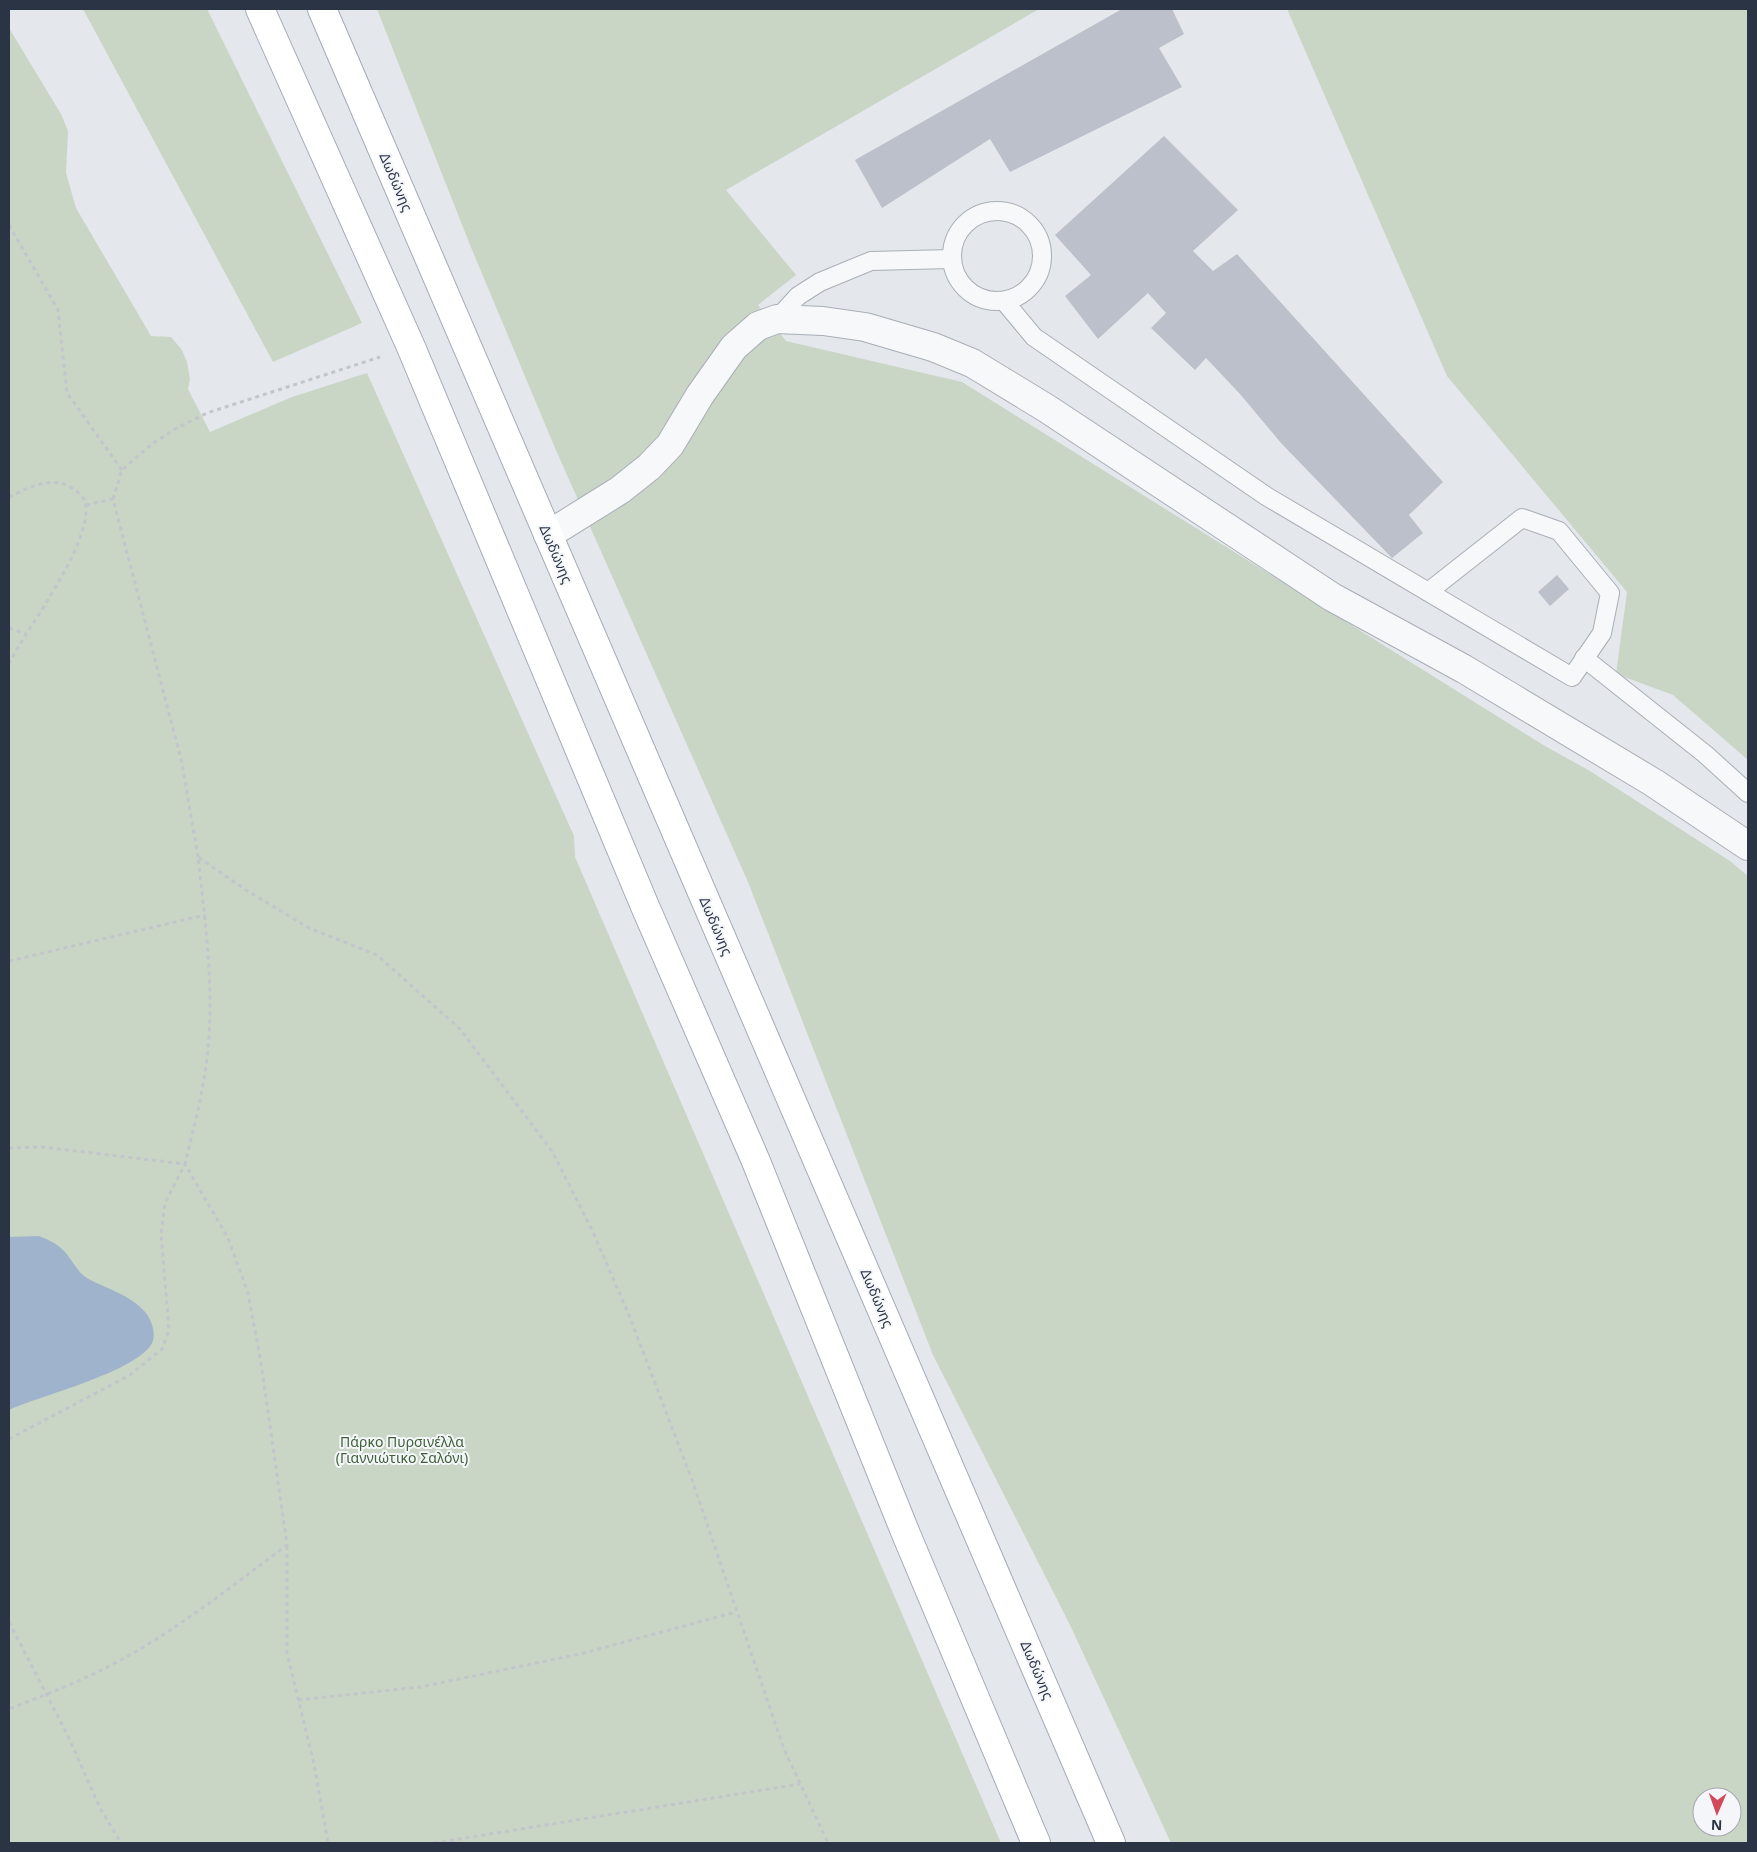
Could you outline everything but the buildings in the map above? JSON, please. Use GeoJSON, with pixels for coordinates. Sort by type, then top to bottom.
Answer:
{"type":"FeatureCollection","features":[{"type":"Feature","properties":{"kind":"main road"},"geometry":{"type":"LineString","coordinates":[[260,9],[411,347],[640,895],[755,1159],[906,1534],[1036,1843]]}},
{"type":"Feature","properties":{"kind":"main road","name":"Δωδώνης"},"geometry":{"type":"LineString","coordinates":[[322,9],[1111,1843]]}},
{"type":"Feature","properties":{"kind":"street"},"geometry":{"type":"LineString","coordinates":[[548,534],[620,490],[649,468],[670,445],[700,395],[734,347],[758,326],[777,318],[823,321],[865,327],[933,347],[972,363],[1046,408],[1332,597],[1480,679],[1654,783],[1748,846]]}},
{"type":"Feature","properties":{"kind":"lane"},"geometry":{"type":"LineString","coordinates":[[998,210],[1014,213],[1027,221],[1036,233],[1042,247],[1042,262],[1038,276],[1029,288],[1017,296],[1004,301],[989,300],[975,296],[963,288],[955,274],[951,259],[952,244],[959,230],[969,219],[983,212],[998,210]]}},
{"type":"Feature","properties":{"kind":"lane"},"geometry":{"type":"LineString","coordinates":[[777,318],[798,296],[820,282],[871,261],[951,259]]}},
{"type":"Feature","properties":{"kind":"lane"},"geometry":{"type":"LineString","coordinates":[[1004,301],[1034,337],[1266,496],[1428,592],[1572,677],[1602,633],[1610,593],[1559,530],[1522,518],[1428,592]]}},
{"type":"Feature","properties":{"kind":"lane"},"geometry":{"type":"LineString","coordinates":[[1584,658],[1705,754],[1748,793]]}},
{"type":"Feature","properties":{"kind":"path"},"geometry":{"type":"LineString","coordinates":[[9,225],[58,310],[67,393],[122,470]]}},
{"type":"Feature","properties":{"kind":"path"},"geometry":{"type":"LineString","coordinates":[[9,1439],[130,1375],[162,1349],[169,1330],[161,1234],[165,1203],[185,1164],[208,1048],[209,986],[205,915],[198,858],[182,762],[113,499],[122,470],[152,444],[175,429],[207,413],[411,347]]}},
{"type":"Feature","properties":{"kind":"path"},"geometry":{"type":"LineString","coordinates":[[9,497],[34,485],[62,483],[83,496],[86,505],[79,544],[9,663]]}},
{"type":"Feature","properties":{"kind":"path"},"geometry":{"type":"LineString","coordinates":[[86,505],[113,499]]}},
{"type":"Feature","properties":{"kind":"path"},"geometry":{"type":"LineString","coordinates":[[9,628],[26,634]]}},
{"type":"Feature","properties":{"kind":"path"},"geometry":{"type":"LineString","coordinates":[[198,858],[309,928],[377,955],[460,1029],[552,1150],[593,1232],[629,1315],[692,1480],[784,1749],[828,1843]]}},
{"type":"Feature","properties":{"kind":"path"},"geometry":{"type":"LineString","coordinates":[[9,961],[205,915]]}},
{"type":"Feature","properties":{"kind":"path"},"geometry":{"type":"LineString","coordinates":[[9,1148],[42,1147],[185,1164]]}},
{"type":"Feature","properties":{"kind":"path"},"geometry":{"type":"LineString","coordinates":[[185,1164],[228,1238],[248,1293],[261,1363],[287,1545],[286,1653],[314,1764],[328,1843]]}},
{"type":"Feature","properties":{"kind":"path"},"geometry":{"type":"LineString","coordinates":[[9,1709],[75,1684],[118,1662],[164,1634],[287,1545]]}},
{"type":"Feature","properties":{"kind":"path"},"geometry":{"type":"LineString","coordinates":[[298,1700],[420,1686],[580,1654],[736,1612]]}},
{"type":"Feature","properties":{"kind":"path"},"geometry":{"type":"LineString","coordinates":[[9,1622],[45,1695],[67,1734],[100,1808],[121,1843]]}},
{"type":"Feature","properties":{"kind":"path"},"geometry":{"type":"LineString","coordinates":[[434,1843],[800,1784]]}},
{"type":"Feature","properties":{"kind":"green space"},"geometry":{"type":"Polygon","coordinates":[[[83,9],[207,9],[362,323],[273,362],[83,9]]]}},
{"type":"Feature","properties":{"kind":"green space"},"geometry":{"type":"Polygon","coordinates":[[[377,9],[1039,9],[726,190],[796,275],[758,305],[786,341],[962,382],[1545,746],[1590,771],[1730,861],[1748,876],[1748,1843],[1171,1843],[1070,1625],[933,1355],[748,882],[555,448],[470,245],[377,9]]]}},
{"type":"Feature","properties":{"kind":"green space"},"geometry":{"type":"Polygon","coordinates":[[[1287,9],[1748,9],[1748,760],[1673,695],[1616,674],[1627,592],[1447,376],[1287,9]]]}},
{"type":"Feature","properties":{"kind":"green space","name":"Πάρκο Πυρσινέλλα (Γιαννιώτικο Σαλόνι)"},"geometry":{"type":"Polygon","coordinates":[[[9,28],[61,114],[68,131],[66,173],[76,208],[151,336],[171,337],[182,350],[187,362],[190,379],[188,389],[210,432],[292,397],[367,373],[574,836],[575,857],[1001,1843],[9,1843],[9,28]]]}},
{"type":"Feature","properties":{"kind":"water"},"geometry":{"type":"Polygon","coordinates":[[[39,1236],[62,1249],[84,1276],[126,1297],[140,1307],[150,1320],[154,1337],[151,1345],[141,1355],[125,1365],[106,1374],[9,1410],[9,1237],[39,1236]]]}}]}
